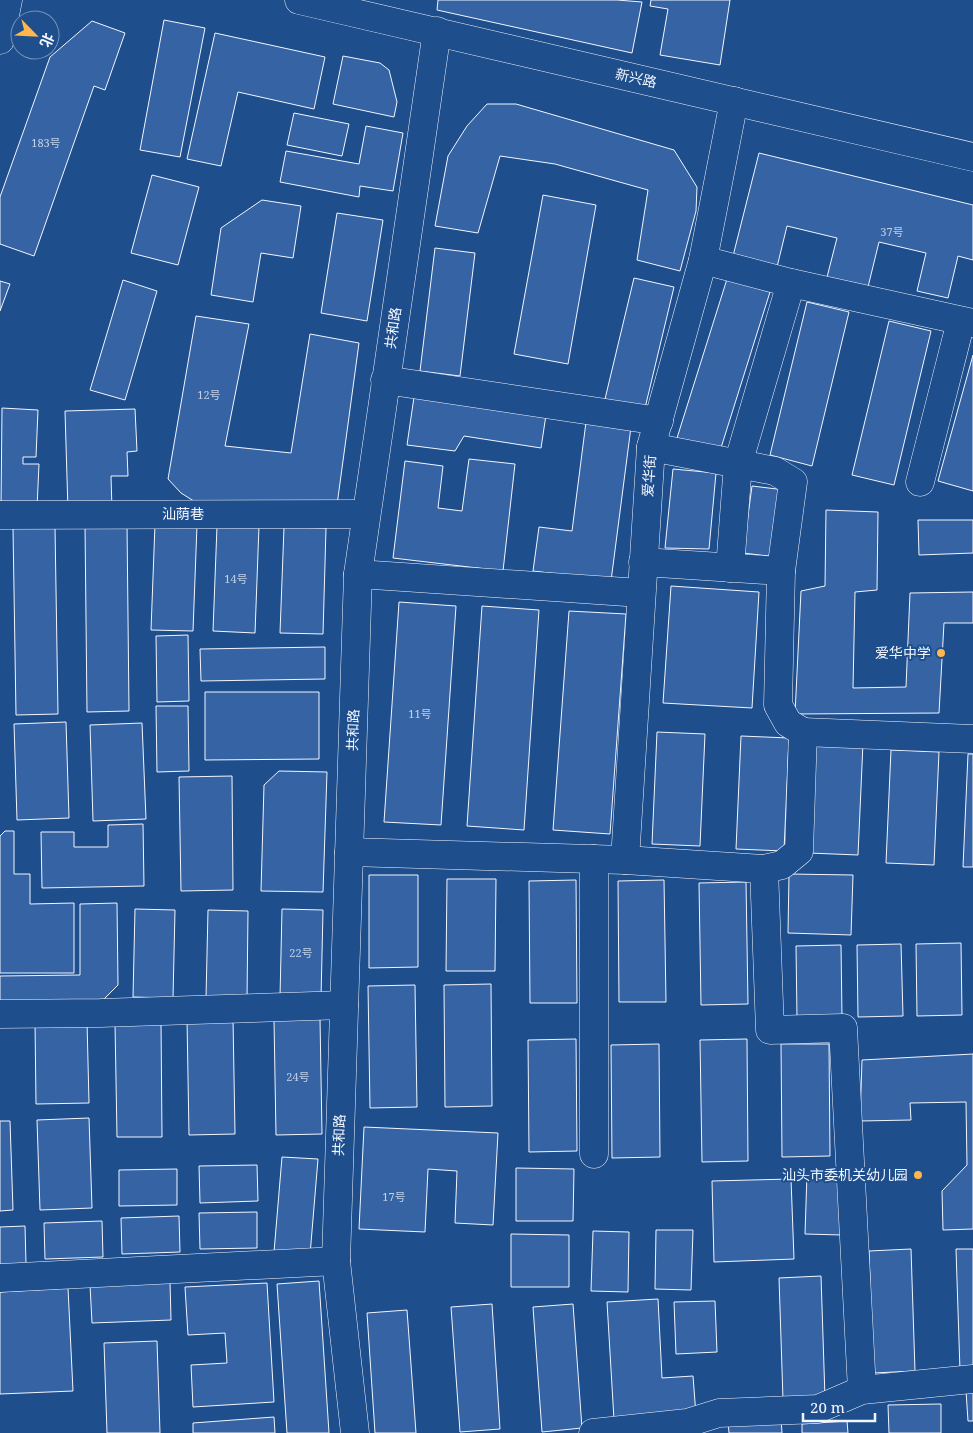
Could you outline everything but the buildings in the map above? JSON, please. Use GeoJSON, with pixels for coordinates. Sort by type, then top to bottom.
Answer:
{"type":"FeatureCollection","features":[{"type":"Feature","properties":{"kind":"street"},"geometry":{"type":"LineString","coordinates":[[0,40],[8,0]]}},
{"type":"Feature","properties":{"kind":"street","name":"新兴路"},"geometry":{"type":"LineString","coordinates":[[299,0],[973,157]]}},
{"type":"Feature","properties":{"kind":"street","name":"共和路"},"geometry":{"type":"LineString","coordinates":[[356,1433],[336,1261],[358,574],[365,514],[437,32]]}},
{"type":"Feature","properties":{"kind":"street","name":"爱华街"},"geometry":{"type":"LineString","coordinates":[[625,860],[651,448],[704,260],[734,101]]}},
{"type":"Feature","properties":{"kind":"street"},"geometry":{"type":"LineString","coordinates":[[704,260],[791,283],[967,322],[920,482]]}},
{"type":"Feature","properties":{"kind":"street"},"geometry":{"type":"LineString","coordinates":[[730,568],[738,464],[791,283]]}},
{"type":"Feature","properties":{"kind":"street"},"geometry":{"type":"LineString","coordinates":[[385,380],[659,421]]}},
{"type":"Feature","properties":{"kind":"street"},"geometry":{"type":"LineString","coordinates":[[651,448],[775,471],[793,482],[781,570],[778,704],[788,723],[803,732],[973,738]]}},
{"type":"Feature","properties":{"kind":"street","name":"汕荫巷"},"geometry":{"type":"LineString","coordinates":[[0,515],[365,514]]}},
{"type":"Feature","properties":{"kind":"street"},"geometry":{"type":"LineString","coordinates":[[643,562],[781,570]]}},
{"type":"Feature","properties":{"kind":"street"},"geometry":{"type":"LineString","coordinates":[[358,574],[641,593]]}},
{"type":"Feature","properties":{"kind":"street"},"geometry":{"type":"LineString","coordinates":[[349,852],[625,860],[764,869],[782,865],[799,851],[803,732]]}},
{"type":"Feature","properties":{"kind":"street"},"geometry":{"type":"LineString","coordinates":[[594,859],[594,1154]]}},
{"type":"Feature","properties":{"kind":"street"},"geometry":{"type":"LineString","coordinates":[[764,869],[770,1030],[843,1028],[862,1390]]}},
{"type":"Feature","properties":{"kind":"street"},"geometry":{"type":"LineString","coordinates":[[0,1014],[100,1013],[344,1005]]}},
{"type":"Feature","properties":{"kind":"street"},"geometry":{"type":"LineString","coordinates":[[0,1278],[336,1261]]}},
{"type":"Feature","properties":{"kind":"street"},"geometry":{"type":"LineString","coordinates":[[593,1433],[688,1424],[719,1412],[818,1409],[862,1390],[973,1379]]}},
{"type":"Feature","properties":{"kind":"place","name":"爱华中学"},"geometry":{"type":"Point","coordinates":[941,653]}},
{"type":"Feature","properties":{"kind":"place","name":"汕头市委机关幼儿园"},"geometry":{"type":"Point","coordinates":[918,1175]}}]}
